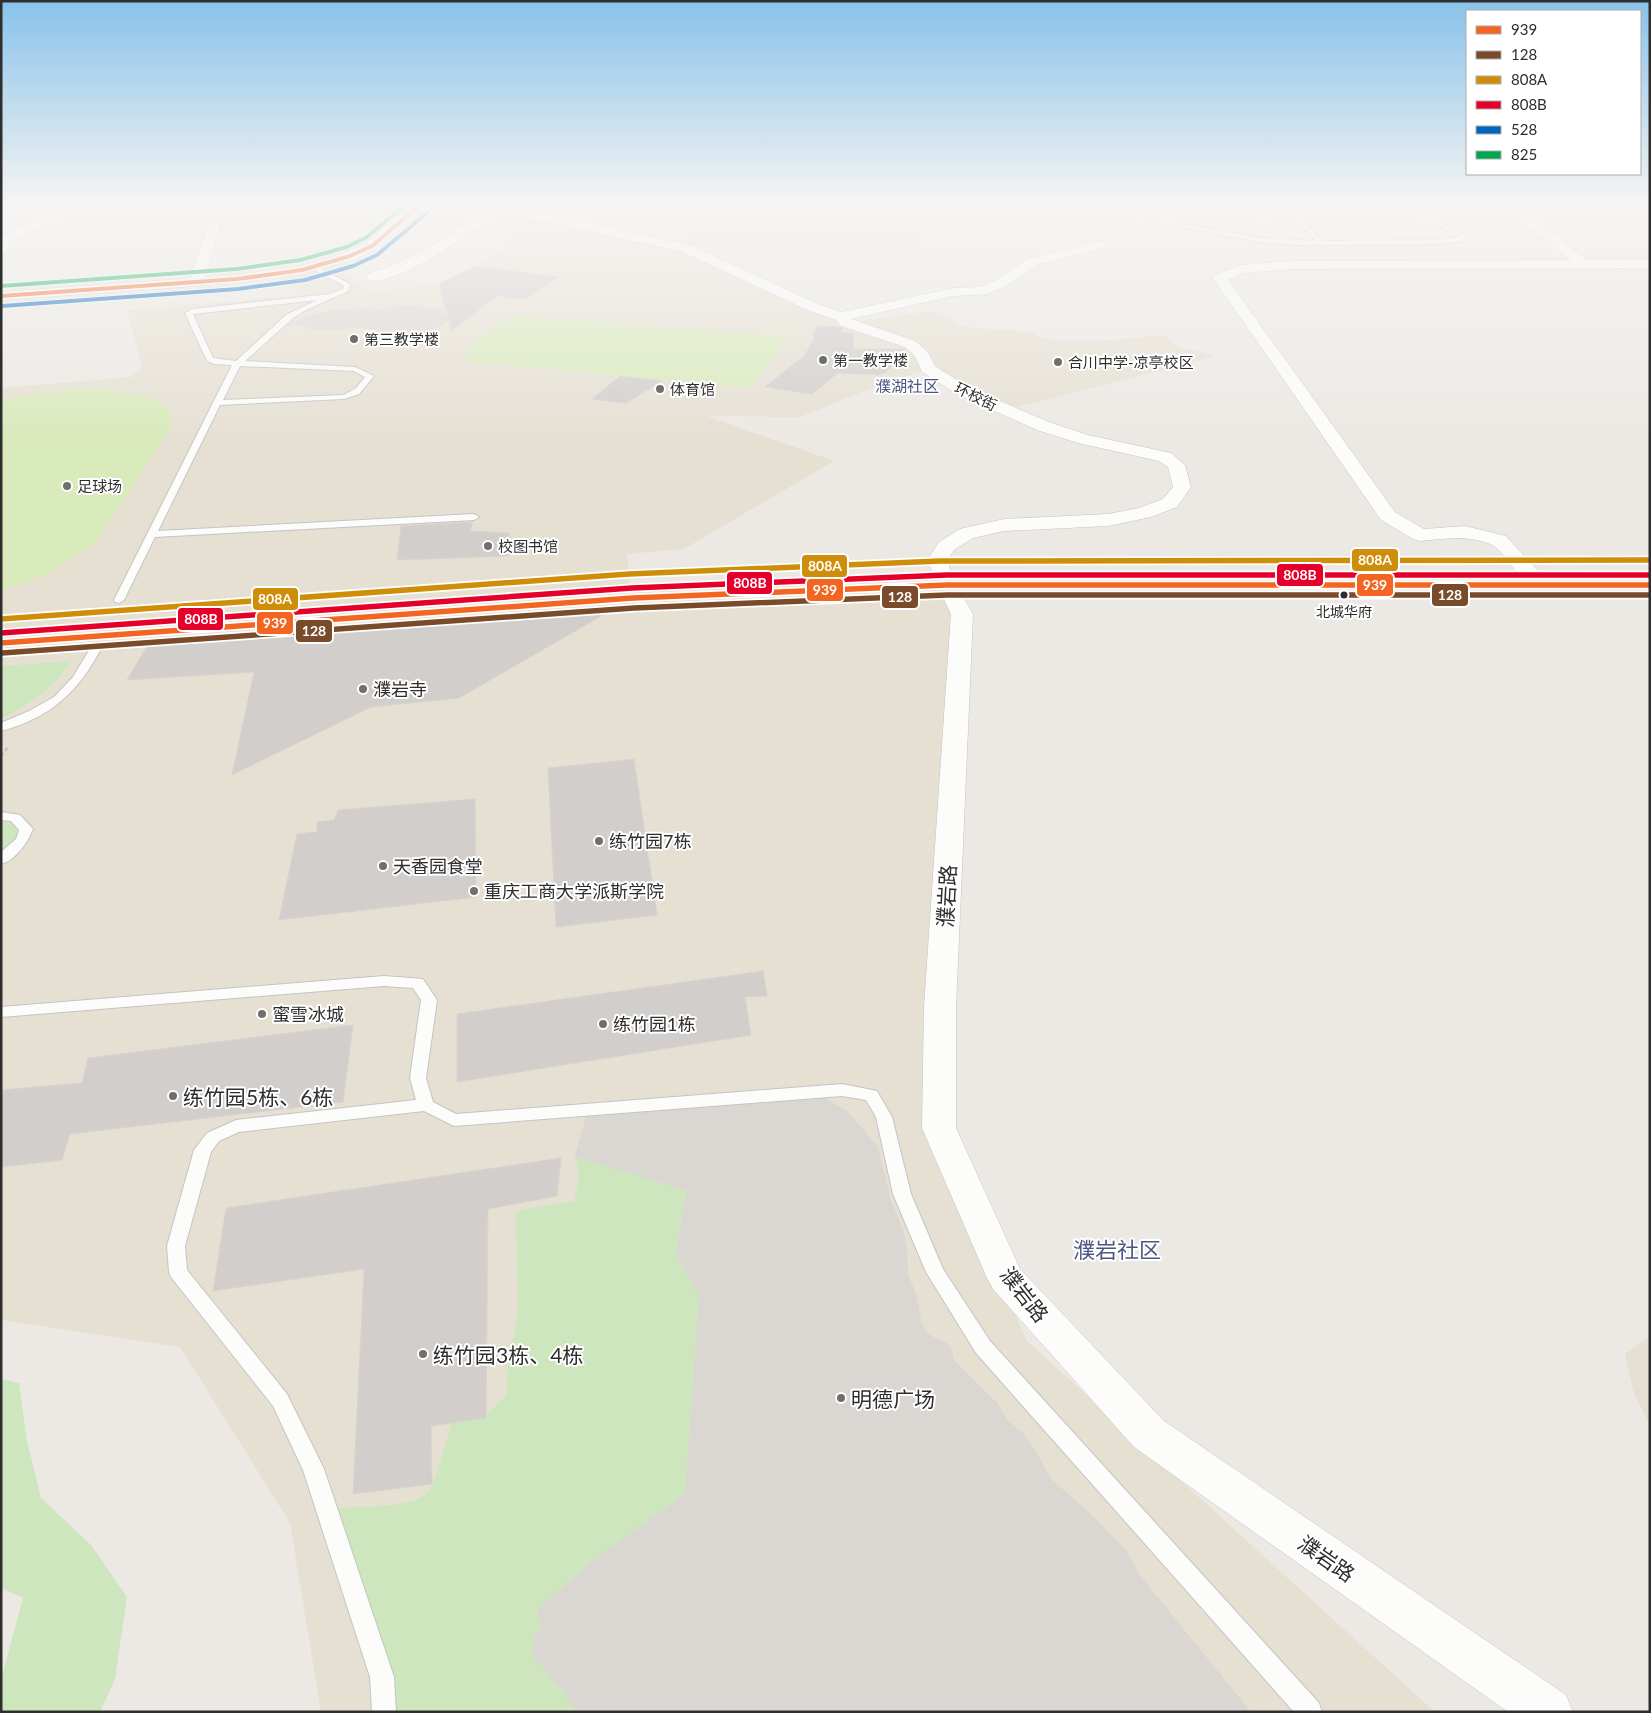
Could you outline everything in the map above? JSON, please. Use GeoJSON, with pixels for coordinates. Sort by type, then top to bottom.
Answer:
{"type":"FeatureCollection","features":[{"type":"Feature","properties":{"kind":"main road"},"geometry":{"type":"LineString","coordinates":[[1,629],[630,584],[944,578],[1650,570]]}},
{"type":"Feature","properties":{"kind":"main road"},"geometry":{"type":"LineString","coordinates":[[1,643],[944,578],[1650,585]]}},
{"type":"Feature","properties":{"kind":"street"},"geometry":{"type":"LineString","coordinates":[[1,296],[169,284]]}},
{"type":"Feature","properties":{"kind":"street","name":"环校街"},"geometry":{"type":"LineString","coordinates":[[763,284],[815,308],[841,317],[846,323],[857,328],[891,336],[910,344],[922,354],[928,369],[963,391],[1005,410],[1043,426],[1084,439],[1165,457],[1176,465],[1182,487],[1170,503],[1144,513],[1108,520],[1035,522],[1004,525],[966,533],[946,546],[938,559],[944,578]]}},
{"type":"Feature","properties":{"kind":"street"},"geometry":{"type":"LineString","coordinates":[[841,317],[953,292],[982,291],[998,284]]}},
{"type":"Feature","properties":{"kind":"street"},"geometry":{"type":"LineString","coordinates":[[1224,284],[1388,516],[1420,535],[1465,532],[1499,540],[1528,570]]}},
{"type":"Feature","properties":{"kind":"street","name":"濮岩路"},"geometry":{"type":"LineString","coordinates":[[944,578],[962,614],[940,1007],[939,1128],[1006,1278],[1149,1434],[1549,1712]]}},
{"type":"Feature","properties":{"kind":"lane"},"geometry":{"type":"LineString","coordinates":[[119,600],[236,365],[289,317],[346,290],[347,284]]}},
{"type":"Feature","properties":{"kind":"lane"},"geometry":{"type":"LineString","coordinates":[[217,404],[356,394],[370,376],[355,369],[236,365],[214,362],[210,359],[189,314],[193,311],[333,296]]}},
{"type":"Feature","properties":{"kind":"lane"},"geometry":{"type":"LineString","coordinates":[[152,534],[474,517]]}},
{"type":"Feature","properties":{"kind":"lane"},"geometry":{"type":"LineString","coordinates":[[1,726],[29,716],[63,697],[82,676],[95,649]]}},
{"type":"Feature","properties":{"kind":"lane"},"geometry":{"type":"LineString","coordinates":[[1,816],[16,818],[26,829],[22,841],[1,860]]}},
{"type":"Feature","properties":{"kind":"lane"},"geometry":{"type":"LineString","coordinates":[[1,1012],[384,981],[418,983],[429,1000],[418,1078],[426,1105]]}},
{"type":"Feature","properties":{"kind":"lane"},"geometry":{"type":"LineString","coordinates":[[384,1712],[382,1677],[313,1469],[280,1400],[178,1272],[176,1246],[203,1150],[213,1137],[236,1126],[426,1105],[454,1120],[842,1090],[871,1095],[884,1117],[902,1194],[935,1272],[983,1347],[1310,1712]]}},
{"type":"Feature","properties":{"kind":"shaded area","name":"重庆工商大学派斯学院"},"geometry":{"type":"Polygon","coordinates":[[[287,284],[358,284],[370,291],[439,284],[763,284],[846,323],[931,311],[965,327],[1030,332],[1041,338],[1062,341],[1113,340],[1163,335],[1180,347],[1215,356],[1005,410],[928,369],[882,384],[800,417],[707,416],[834,461],[684,549],[627,554],[630,584],[159,619],[154,633],[128,680],[254,672],[233,775],[371,707],[459,698],[633,598],[947,585],[962,614],[939,1128],[1026,1340],[1435,1712],[321,1712],[290,1523],[180,1347],[1,1320],[1,388],[132,377],[142,366],[127,310],[301,295],[287,284]]]}},
{"type":"Feature","properties":{"kind":"shaded area"},"geometry":{"type":"Polygon","coordinates":[[[404,306],[443,309],[441,313],[458,315],[427,334],[417,333],[413,335],[376,333],[379,330],[351,327],[342,331],[307,330],[311,327],[284,325],[307,316],[337,309],[339,311],[363,308],[380,310],[404,306]]]}},
{"type":"Feature","properties":{"kind":"shaded area","name":"明德广场"},"geometry":{"type":"Polygon","coordinates":[[[822,1096],[847,1111],[877,1145],[892,1203],[903,1230],[907,1249],[908,1275],[916,1293],[922,1324],[928,1334],[950,1345],[954,1360],[998,1404],[1008,1421],[1023,1433],[1036,1451],[1051,1479],[1091,1514],[1125,1549],[1139,1574],[1251,1712],[576,1712],[561,1688],[533,1657],[533,1638],[541,1628],[537,1610],[595,1559],[685,1494],[699,1295],[676,1255],[686,1191],[575,1156],[588,1109],[822,1096]]]}},
{"type":"Feature","properties":{"kind":"shaded area"},"geometry":{"type":"Polygon","coordinates":[[[1650,1336],[1650,1426],[1634,1394],[1625,1354],[1650,1336]]]}},
{"type":"Feature","properties":{"kind":"green space"},"geometry":{"type":"Polygon","coordinates":[[[513,316],[788,336],[751,388],[463,361],[478,338],[513,316]]]}},
{"type":"Feature","properties":{"kind":"green space","name":"足球场"},"geometry":{"type":"Polygon","coordinates":[[[106,389],[140,395],[163,405],[170,411],[171,427],[95,544],[47,574],[1,591],[1,399],[65,390],[106,389]]]}},
{"type":"Feature","properties":{"kind":"green space"},"geometry":{"type":"Polygon","coordinates":[[[71,661],[57,679],[40,695],[1,719],[1,666],[71,661]]]}},
{"type":"Feature","properties":{"kind":"green space"},"geometry":{"type":"Polygon","coordinates":[[[1,816],[15,818],[26,829],[1,860],[1,816]]]}},
{"type":"Feature","properties":{"kind":"green space"},"geometry":{"type":"Polygon","coordinates":[[[575,1156],[686,1191],[676,1255],[696,1280],[699,1295],[685,1494],[595,1559],[538,1610],[541,1628],[533,1638],[533,1657],[561,1688],[576,1712],[384,1712],[326,1510],[398,1504],[422,1497],[430,1489],[433,1482],[453,1419],[483,1418],[506,1395],[508,1366],[518,1313],[516,1211],[574,1201],[579,1176],[575,1156]]]}},
{"type":"Feature","properties":{"kind":"green space"},"geometry":{"type":"Polygon","coordinates":[[[1,1379],[19,1383],[27,1441],[41,1498],[91,1545],[127,1597],[115,1679],[100,1712],[1,1712],[1,1680],[23,1598],[1,1588],[1,1379]]]}},
{"type":"Feature","properties":{"kind":"building"},"geometry":{"type":"Polygon","coordinates":[[[439,284],[549,284],[526,299],[497,296],[452,330],[439,284]]]}},
{"type":"Feature","properties":{"kind":"building","name":"第一教学楼"},"geometry":{"type":"Polygon","coordinates":[[[816,326],[839,327],[843,329],[841,332],[854,334],[853,349],[904,349],[887,372],[879,375],[838,373],[812,394],[765,387],[804,356],[812,343],[816,326]]]}},
{"type":"Feature","properties":{"kind":"building"},"geometry":{"type":"Polygon","coordinates":[[[620,376],[662,381],[626,403],[592,399],[620,376]]]}},
{"type":"Feature","properties":{"kind":"building","name":"校图书馆"},"geometry":{"type":"Polygon","coordinates":[[[473,522],[470,531],[509,533],[508,556],[397,560],[401,526],[473,522]]]}},
{"type":"Feature","properties":{"kind":"building","name":"濮岩寺"},"geometry":{"type":"Polygon","coordinates":[[[617,607],[459,698],[371,707],[232,775],[254,672],[127,680],[150,641],[617,607]]]}},
{"type":"Feature","properties":{"kind":"building","name":"练竹园7栋"},"geometry":{"type":"Polygon","coordinates":[[[634,759],[657,915],[556,927],[548,768],[634,759]]]}},
{"type":"Feature","properties":{"kind":"building","name":"天香园食堂"},"geometry":{"type":"Polygon","coordinates":[[[475,799],[476,897],[279,920],[297,834],[317,832],[317,822],[334,820],[338,810],[475,799]]]}},
{"type":"Feature","properties":{"kind":"building","name":"练竹园1栋"},"geometry":{"type":"Polygon","coordinates":[[[763,971],[767,996],[745,997],[751,1035],[457,1082],[457,1014],[763,971]]]}},
{"type":"Feature","properties":{"kind":"building","name":"练竹园5栋、6栋"},"geometry":{"type":"Polygon","coordinates":[[[353,1025],[343,1102],[70,1134],[62,1160],[1,1167],[1,1090],[82,1083],[88,1058],[353,1025]]]}},
{"type":"Feature","properties":{"kind":"building","name":"练竹园3栋、4栋"},"geometry":{"type":"Polygon","coordinates":[[[561,1158],[557,1196],[488,1209],[486,1418],[431,1426],[432,1484],[353,1494],[364,1269],[213,1291],[226,1208],[561,1158]]]}},
{"type":"Feature","properties":{"kind":"transit line","name":"825"},"geometry":{"type":"LineString","coordinates":[[1,286],[29,284]]}},
{"type":"Feature","properties":{"kind":"transit line","name":"939"},"geometry":{"type":"LineString","coordinates":[[1,296],[168,284]]}},
{"type":"Feature","properties":{"kind":"transit line","name":"528"},"geometry":{"type":"LineString","coordinates":[[2,306],[238,289],[276,284]]}},
{"type":"Feature","properties":{"kind":"transit line","name":"808A"},"geometry":{"type":"LineString","coordinates":[[1,619],[629,574],[940,561],[1650,560]]}},
{"type":"Feature","properties":{"kind":"transit line","name":"808B"},"geometry":{"type":"LineString","coordinates":[[1,633],[632,588],[947,575],[1650,575]]}},
{"type":"Feature","properties":{"kind":"transit line","name":"939"},"geometry":{"type":"LineString","coordinates":[[1,643],[633,598],[947,585],[1650,585]]}},
{"type":"Feature","properties":{"kind":"transit line","name":"128"},"geometry":{"type":"LineString","coordinates":[[2,653],[634,608],[947,595],[1650,595]]}},
{"type":"Feature","properties":{"kind":"place","name":"第三教学楼"},"geometry":{"type":"Point","coordinates":[354,339]}},
{"type":"Feature","properties":{"kind":"place","name":"第一教学楼"},"geometry":{"type":"Point","coordinates":[823,360]}},
{"type":"Feature","properties":{"kind":"place","name":"合川中学-凉亭校区"},"geometry":{"type":"Point","coordinates":[1058,362]}},
{"type":"Feature","properties":{"kind":"place","name":"体育馆"},"geometry":{"type":"Point","coordinates":[660,389]}},
{"type":"Feature","properties":{"kind":"place","name":"足球场"},"geometry":{"type":"Point","coordinates":[67,486]}},
{"type":"Feature","properties":{"kind":"place","name":"校图书馆"},"geometry":{"type":"Point","coordinates":[488,546]}},
{"type":"Feature","properties":{"kind":"place","name":"北城华府"},"geometry":{"type":"Point","coordinates":[1344,595]}},
{"type":"Feature","properties":{"kind":"place","name":"濮岩寺"},"geometry":{"type":"Point","coordinates":[363,689]}},
{"type":"Feature","properties":{"kind":"place","name":"练竹园7栋"},"geometry":{"type":"Point","coordinates":[599,841]}},
{"type":"Feature","properties":{"kind":"place","name":"天香园食堂"},"geometry":{"type":"Point","coordinates":[383,866]}},
{"type":"Feature","properties":{"kind":"place","name":"重庆工商大学派斯学院"},"geometry":{"type":"Point","coordinates":[474,891]}},
{"type":"Feature","properties":{"kind":"place","name":"蜜雪冰城"},"geometry":{"type":"Point","coordinates":[262,1014]}},
{"type":"Feature","properties":{"kind":"place","name":"练竹园1栋"},"geometry":{"type":"Point","coordinates":[603,1024]}},
{"type":"Feature","properties":{"kind":"place","name":"练竹园5栋、6栋"},"geometry":{"type":"Point","coordinates":[173,1096]}},
{"type":"Feature","properties":{"kind":"place","name":"练竹园3栋、4栋"},"geometry":{"type":"Point","coordinates":[423,1354]}},
{"type":"Feature","properties":{"kind":"place","name":"明德广场"},"geometry":{"type":"Point","coordinates":[841,1398]}},
{"type":"Feature","properties":{"kind":"district","name":"濮湖社区"},"geometry":{"type":"Point","coordinates":[907,385]}},
{"type":"Feature","properties":{"kind":"district","name":"濮岩社区"},"geometry":{"type":"Point","coordinates":[1117,1249]}}]}
